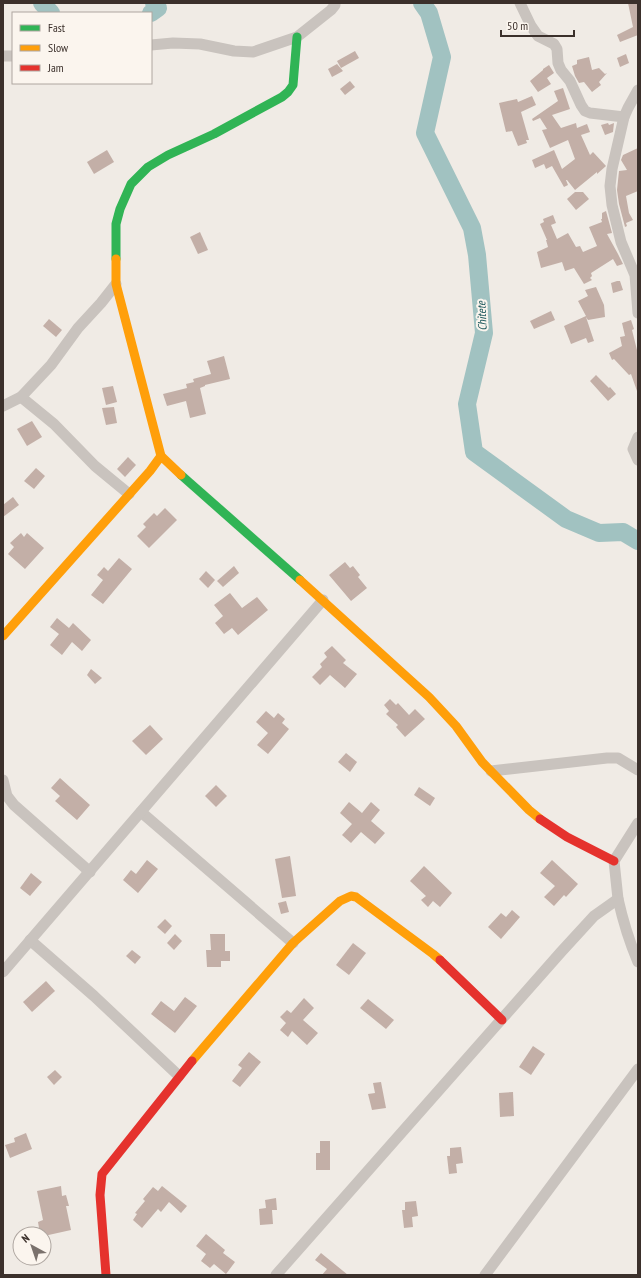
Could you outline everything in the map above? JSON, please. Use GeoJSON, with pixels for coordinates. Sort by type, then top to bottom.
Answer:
{"type":"FeatureCollection","features":[{"type":"Feature","properties":{"kind":"street"},"geometry":{"type":"LineString","coordinates":[[152,45],[200,44],[234,51],[252,52],[297,37],[331,10],[335,3]]}},
{"type":"Feature","properties":{"kind":"street"},"geometry":{"type":"LineString","coordinates":[[520,3],[531,26],[538,36],[554,44],[557,48],[558,63],[561,70],[570,82],[585,111],[590,113],[624,117]]}},
{"type":"Feature","properties":{"kind":"street"},"geometry":{"type":"LineString","coordinates":[[297,37],[293,84],[288,92],[252,114],[214,134],[168,155],[148,167],[131,184],[120,209],[116,224],[116,284],[161,456],[323,600],[429,697],[456,726],[482,762],[529,810],[546,824],[567,837],[614,862]]}},
{"type":"Feature","properties":{"kind":"street"},"geometry":{"type":"LineString","coordinates":[[638,90],[624,117],[612,169],[610,186],[612,205],[621,242],[634,275],[638,313]]}},
{"type":"Feature","properties":{"kind":"street"},"geometry":{"type":"LineString","coordinates":[[3,406],[21,397],[52,365],[78,328],[116,284]]}},
{"type":"Feature","properties":{"kind":"street"},"geometry":{"type":"LineString","coordinates":[[21,397],[54,424],[95,466],[129,494]]}},
{"type":"Feature","properties":{"kind":"street"},"geometry":{"type":"LineString","coordinates":[[638,437],[633,449],[638,460]]}},
{"type":"Feature","properties":{"kind":"street"},"geometry":{"type":"LineString","coordinates":[[3,636],[150,471],[161,456]]}},
{"type":"Feature","properties":{"kind":"street"},"geometry":{"type":"LineString","coordinates":[[3,972],[323,600]]}},
{"type":"Feature","properties":{"kind":"street"},"geometry":{"type":"LineString","coordinates":[[490,771],[608,758],[618,758],[638,770]]}},
{"type":"Feature","properties":{"kind":"street"},"geometry":{"type":"LineString","coordinates":[[3,780],[7,796],[14,805],[90,872]]}},
{"type":"Feature","properties":{"kind":"street"},"geometry":{"type":"LineString","coordinates":[[141,812],[293,943]]}},
{"type":"Feature","properties":{"kind":"street"},"geometry":{"type":"LineString","coordinates":[[638,823],[614,862],[618,899],[622,918],[638,962]]}},
{"type":"Feature","properties":{"kind":"street"},"geometry":{"type":"LineString","coordinates":[[106,1275],[100,1195],[102,1174],[179,1076],[293,943],[340,901],[351,896],[356,897],[433,954],[502,1020]]}},
{"type":"Feature","properties":{"kind":"street"},"geometry":{"type":"LineString","coordinates":[[276,1275],[561,952],[594,916],[618,899]]}},
{"type":"Feature","properties":{"kind":"street"},"geometry":{"type":"LineString","coordinates":[[30,940],[94,996],[179,1076]]}},
{"type":"Feature","properties":{"kind":"street"},"geometry":{"type":"LineString","coordinates":[[485,1275],[638,1069]]}},
{"type":"Feature","properties":{"kind":"building"},"geometry":{"type":"Polygon","coordinates":[[[628,3],[638,3],[638,35],[620,42],[617,35],[633,27],[628,3]]]}},
{"type":"Feature","properties":{"kind":"building"},"geometry":{"type":"Polygon","coordinates":[[[355,51],[359,58],[341,68],[337,61],[355,51]]]}},
{"type":"Feature","properties":{"kind":"building"},"geometry":{"type":"Polygon","coordinates":[[[626,54],[629,63],[620,67],[617,58],[626,54]]]}},
{"type":"Feature","properties":{"kind":"building"},"geometry":{"type":"Polygon","coordinates":[[[589,57],[592,70],[599,68],[605,74],[607,73],[599,82],[601,85],[592,92],[584,82],[579,83],[572,66],[577,64],[577,60],[589,57]]]}},
{"type":"Feature","properties":{"kind":"building"},"geometry":{"type":"Polygon","coordinates":[[[337,64],[343,71],[332,77],[328,69],[337,64]]]}},
{"type":"Feature","properties":{"kind":"building"},"geometry":{"type":"Polygon","coordinates":[[[549,65],[554,73],[547,78],[551,84],[538,92],[530,81],[549,65]]]}},
{"type":"Feature","properties":{"kind":"building"},"geometry":{"type":"Polygon","coordinates":[[[350,81],[355,87],[345,95],[340,89],[350,81]]]}},
{"type":"Feature","properties":{"kind":"building"},"geometry":{"type":"Polygon","coordinates":[[[563,88],[570,109],[552,115],[561,128],[576,123],[577,128],[587,124],[590,132],[581,135],[590,155],[593,152],[606,166],[575,190],[567,180],[568,185],[564,187],[552,166],[546,169],[544,164],[535,168],[532,160],[554,150],[562,169],[575,159],[568,140],[550,148],[542,130],[547,129],[540,118],[533,121],[532,119],[558,101],[554,91],[563,88]]]}},
{"type":"Feature","properties":{"kind":"building"},"geometry":{"type":"Polygon","coordinates":[[[532,96],[536,105],[521,112],[529,140],[526,140],[527,143],[518,146],[512,131],[506,132],[499,103],[517,99],[518,102],[532,96]]]}},
{"type":"Feature","properties":{"kind":"building"},"geometry":{"type":"Polygon","coordinates":[[[608,123],[609,125],[614,123],[613,132],[605,135],[601,125],[608,123]]]}},
{"type":"Feature","properties":{"kind":"building"},"geometry":{"type":"Polygon","coordinates":[[[638,148],[638,191],[626,196],[629,213],[633,220],[626,223],[627,226],[625,227],[617,190],[619,171],[627,170],[621,160],[623,155],[638,148]]]}},
{"type":"Feature","properties":{"kind":"building"},"geometry":{"type":"Polygon","coordinates":[[[107,150],[114,162],[94,174],[87,162],[107,150]]]}},
{"type":"Feature","properties":{"kind":"building"},"geometry":{"type":"Polygon","coordinates":[[[575,192],[583,192],[589,199],[576,210],[567,199],[575,192]]]}},
{"type":"Feature","properties":{"kind":"building"},"geometry":{"type":"Polygon","coordinates":[[[606,211],[612,233],[607,234],[623,264],[617,266],[613,259],[591,273],[592,276],[590,278],[592,280],[584,284],[574,268],[565,271],[562,262],[541,268],[537,252],[548,247],[547,240],[540,224],[544,222],[543,219],[553,215],[556,223],[551,225],[557,239],[568,233],[576,247],[580,246],[583,252],[597,246],[589,227],[602,222],[602,213],[606,211]]]}},
{"type":"Feature","properties":{"kind":"building"},"geometry":{"type":"Polygon","coordinates":[[[200,232],[208,250],[198,254],[190,237],[200,232]]]}},
{"type":"Feature","properties":{"kind":"building"},"geometry":{"type":"Polygon","coordinates":[[[620,281],[623,290],[613,293],[611,283],[620,281]]]}},
{"type":"Feature","properties":{"kind":"building"},"geometry":{"type":"Polygon","coordinates":[[[596,287],[604,305],[605,317],[588,320],[586,317],[594,341],[588,343],[586,338],[571,344],[564,326],[586,316],[578,301],[588,296],[585,290],[596,287]]]}},
{"type":"Feature","properties":{"kind":"building"},"geometry":{"type":"Polygon","coordinates":[[[551,311],[555,320],[534,329],[530,321],[551,311]]]}},
{"type":"Feature","properties":{"kind":"building"},"geometry":{"type":"Polygon","coordinates":[[[49,319],[62,330],[56,337],[43,326],[49,319]]]}},
{"type":"Feature","properties":{"kind":"building"},"geometry":{"type":"Polygon","coordinates":[[[631,320],[638,354],[637,391],[631,374],[629,375],[614,359],[612,360],[609,353],[622,346],[620,337],[625,336],[622,323],[631,320]]]}},
{"type":"Feature","properties":{"kind":"building"},"geometry":{"type":"Polygon","coordinates":[[[224,356],[230,379],[205,385],[200,388],[206,414],[190,418],[186,401],[167,406],[163,394],[187,388],[186,384],[194,382],[193,379],[211,374],[207,361],[224,356]]]}},
{"type":"Feature","properties":{"kind":"building"},"geometry":{"type":"Polygon","coordinates":[[[596,375],[616,394],[608,401],[590,381],[596,375]]]}},
{"type":"Feature","properties":{"kind":"building"},"geometry":{"type":"Polygon","coordinates":[[[113,386],[117,402],[106,405],[102,388],[113,386]]]}},
{"type":"Feature","properties":{"kind":"building"},"geometry":{"type":"Polygon","coordinates":[[[114,407],[117,423],[106,425],[102,408],[114,407]]]}},
{"type":"Feature","properties":{"kind":"building"},"geometry":{"type":"Polygon","coordinates":[[[32,421],[42,437],[27,446],[17,429],[32,421]]]}},
{"type":"Feature","properties":{"kind":"building"},"geometry":{"type":"Polygon","coordinates":[[[128,457],[136,465],[125,477],[117,469],[128,457]]]}},
{"type":"Feature","properties":{"kind":"building"},"geometry":{"type":"Polygon","coordinates":[[[36,468],[45,476],[34,489],[24,481],[36,468]]]}},
{"type":"Feature","properties":{"kind":"building"},"geometry":{"type":"Polygon","coordinates":[[[13,497],[19,505],[3,517],[3,505],[13,497]]]}},
{"type":"Feature","properties":{"kind":"building"},"geometry":{"type":"Polygon","coordinates":[[[165,508],[177,520],[149,548],[137,536],[146,527],[143,524],[154,513],[157,516],[165,508]]]}},
{"type":"Feature","properties":{"kind":"building"},"geometry":{"type":"Polygon","coordinates":[[[21,533],[24,537],[27,533],[44,548],[25,569],[8,554],[14,547],[10,543],[21,533]]]}},
{"type":"Feature","properties":{"kind":"building"},"geometry":{"type":"Polygon","coordinates":[[[119,558],[132,569],[103,604],[91,595],[103,580],[97,575],[104,567],[108,571],[119,558]]]}},
{"type":"Feature","properties":{"kind":"building"},"geometry":{"type":"Polygon","coordinates":[[[345,562],[350,568],[353,566],[360,575],[358,577],[367,588],[351,601],[329,575],[345,562]]]}},
{"type":"Feature","properties":{"kind":"building"},"geometry":{"type":"Polygon","coordinates":[[[234,566],[239,573],[223,587],[217,581],[234,566]]]}},
{"type":"Feature","properties":{"kind":"building"},"geometry":{"type":"Polygon","coordinates":[[[206,571],[215,580],[208,588],[199,579],[206,571]]]}},
{"type":"Feature","properties":{"kind":"building"},"geometry":{"type":"Polygon","coordinates":[[[230,593],[242,608],[257,597],[268,610],[238,635],[232,628],[224,634],[215,623],[223,616],[214,605],[230,593]]]}},
{"type":"Feature","properties":{"kind":"building"},"geometry":{"type":"Polygon","coordinates":[[[57,618],[69,628],[73,623],[91,640],[82,651],[72,642],[62,655],[50,645],[59,634],[50,627],[57,618]]]}},
{"type":"Feature","properties":{"kind":"building"},"geometry":{"type":"Polygon","coordinates":[[[332,646],[346,660],[343,663],[357,674],[345,688],[330,675],[320,685],[312,677],[322,667],[320,664],[327,657],[324,653],[332,646]]]}},
{"type":"Feature","properties":{"kind":"building"},"geometry":{"type":"Polygon","coordinates":[[[91,669],[102,678],[95,684],[87,675],[91,669]]]}},
{"type":"Feature","properties":{"kind":"building"},"geometry":{"type":"Polygon","coordinates":[[[390,699],[396,705],[398,703],[409,715],[415,709],[425,719],[405,737],[396,727],[398,725],[386,714],[389,711],[384,705],[390,699]]]}},
{"type":"Feature","properties":{"kind":"building"},"geometry":{"type":"Polygon","coordinates":[[[266,711],[274,718],[278,713],[285,719],[282,723],[289,729],[268,754],[257,745],[268,733],[256,722],[266,711]]]}},
{"type":"Feature","properties":{"kind":"building"},"geometry":{"type":"Polygon","coordinates":[[[150,725],[163,739],[146,755],[132,741],[150,725]]]}},
{"type":"Feature","properties":{"kind":"building"},"geometry":{"type":"Polygon","coordinates":[[[346,753],[357,762],[350,772],[338,762],[346,753]]]}},
{"type":"Feature","properties":{"kind":"building"},"geometry":{"type":"Polygon","coordinates":[[[60,778],[90,805],[77,820],[55,801],[60,796],[51,788],[60,778]]]}},
{"type":"Feature","properties":{"kind":"building"},"geometry":{"type":"Polygon","coordinates":[[[216,785],[227,796],[216,807],[205,796],[216,785]]]}},
{"type":"Feature","properties":{"kind":"building"},"geometry":{"type":"Polygon","coordinates":[[[419,787],[435,798],[430,806],[414,795],[419,787]]]}},
{"type":"Feature","properties":{"kind":"building"},"geometry":{"type":"Polygon","coordinates":[[[349,802],[362,813],[371,802],[380,810],[371,821],[385,833],[375,844],[361,832],[351,843],[342,835],[352,824],[340,813],[349,802]]]}},
{"type":"Feature","properties":{"kind":"building"},"geometry":{"type":"Polygon","coordinates":[[[290,856],[296,896],[282,898],[275,859],[290,856]]]}},
{"type":"Feature","properties":{"kind":"building"},"geometry":{"type":"Polygon","coordinates":[[[147,860],[158,869],[138,893],[123,880],[131,870],[136,874],[147,860]]]}},
{"type":"Feature","properties":{"kind":"building"},"geometry":{"type":"Polygon","coordinates":[[[552,860],[578,884],[566,897],[564,895],[554,906],[544,897],[555,886],[540,873],[552,860]]]}},
{"type":"Feature","properties":{"kind":"building"},"geometry":{"type":"Polygon","coordinates":[[[424,866],[452,893],[440,907],[433,901],[428,907],[421,900],[426,896],[410,881],[424,866]]]}},
{"type":"Feature","properties":{"kind":"building"},"geometry":{"type":"Polygon","coordinates":[[[31,873],[42,882],[30,896],[20,888],[31,873]]]}},
{"type":"Feature","properties":{"kind":"building"},"geometry":{"type":"Polygon","coordinates":[[[286,901],[289,912],[281,914],[278,903],[286,901]]]}},
{"type":"Feature","properties":{"kind":"building"},"geometry":{"type":"Polygon","coordinates":[[[512,910],[520,917],[501,939],[488,927],[501,913],[506,917],[512,910]]]}},
{"type":"Feature","properties":{"kind":"building"},"geometry":{"type":"Polygon","coordinates":[[[165,919],[172,926],[165,934],[157,927],[165,919]]]}},
{"type":"Feature","properties":{"kind":"building"},"geometry":{"type":"Polygon","coordinates":[[[175,934],[182,941],[174,950],[167,943],[175,934]]]}},
{"type":"Feature","properties":{"kind":"building"},"geometry":{"type":"Polygon","coordinates":[[[210,934],[225,934],[225,951],[230,951],[230,961],[221,961],[221,967],[207,967],[206,950],[211,950],[210,934]]]}},
{"type":"Feature","properties":{"kind":"building"},"geometry":{"type":"Polygon","coordinates":[[[353,943],[366,953],[349,975],[336,965],[353,943]]]}},
{"type":"Feature","properties":{"kind":"building"},"geometry":{"type":"Polygon","coordinates":[[[132,950],[141,957],[135,964],[126,956],[132,950]]]}},
{"type":"Feature","properties":{"kind":"building"},"geometry":{"type":"Polygon","coordinates":[[[46,981],[55,991],[32,1012],[23,1002],[46,981]]]}},
{"type":"Feature","properties":{"kind":"building"},"geometry":{"type":"Polygon","coordinates":[[[185,997],[197,1006],[175,1033],[151,1014],[161,1001],[174,1011],[185,997]]]}},
{"type":"Feature","properties":{"kind":"building"},"geometry":{"type":"Polygon","coordinates":[[[304,998],[314,1008],[303,1020],[318,1033],[307,1045],[292,1031],[288,1037],[280,1030],[286,1023],[280,1017],[287,1010],[291,1013],[304,998]]]}},
{"type":"Feature","properties":{"kind":"building"},"geometry":{"type":"Polygon","coordinates":[[[368,999],[394,1020],[386,1029],[360,1008],[368,999]]]}},
{"type":"Feature","properties":{"kind":"building"},"geometry":{"type":"Polygon","coordinates":[[[533,1046],[545,1054],[531,1075],[519,1067],[533,1046]]]}},
{"type":"Feature","properties":{"kind":"building"},"geometry":{"type":"Polygon","coordinates":[[[249,1052],[261,1062],[240,1087],[232,1081],[242,1068],[238,1065],[249,1052]]]}},
{"type":"Feature","properties":{"kind":"building"},"geometry":{"type":"Polygon","coordinates":[[[55,1070],[62,1077],[54,1085],[47,1077],[55,1070]]]}},
{"type":"Feature","properties":{"kind":"building"},"geometry":{"type":"Polygon","coordinates":[[[381,1082],[386,1108],[372,1110],[368,1094],[375,1093],[373,1083],[381,1082]]]}},
{"type":"Feature","properties":{"kind":"building"},"geometry":{"type":"Polygon","coordinates":[[[513,1092],[514,1116],[500,1117],[499,1093],[513,1092]]]}},
{"type":"Feature","properties":{"kind":"building"},"geometry":{"type":"Polygon","coordinates":[[[26,1133],[32,1149],[10,1158],[5,1145],[15,1142],[14,1138],[26,1133]]]}},
{"type":"Feature","properties":{"kind":"building"},"geometry":{"type":"Polygon","coordinates":[[[320,1141],[330,1141],[330,1170],[316,1170],[316,1153],[320,1153],[320,1141]]]}},
{"type":"Feature","properties":{"kind":"building"},"geometry":{"type":"Polygon","coordinates":[[[461,1147],[463,1163],[456,1164],[457,1173],[449,1174],[447,1156],[450,1156],[450,1148],[461,1147]]]}},
{"type":"Feature","properties":{"kind":"building"},"geometry":{"type":"Polygon","coordinates":[[[61,1186],[62,1196],[66,1195],[69,1206],[66,1206],[71,1230],[52,1234],[52,1226],[39,1226],[38,1222],[43,1220],[37,1191],[61,1186]]]}},
{"type":"Feature","properties":{"kind":"building"},"geometry":{"type":"Polygon","coordinates":[[[162,1186],[187,1206],[181,1213],[169,1202],[161,1212],[158,1209],[142,1228],[133,1220],[137,1214],[135,1213],[145,1201],[143,1199],[153,1187],[158,1191],[162,1186]]]}},
{"type":"Feature","properties":{"kind":"building"},"geometry":{"type":"Polygon","coordinates":[[[276,1198],[277,1210],[272,1210],[273,1224],[260,1225],[259,1209],[266,1208],[265,1200],[276,1198]]]}},
{"type":"Feature","properties":{"kind":"building"},"geometry":{"type":"Polygon","coordinates":[[[416,1201],[418,1216],[412,1217],[413,1227],[404,1228],[402,1210],[405,1210],[405,1202],[416,1201]]]}},
{"type":"Feature","properties":{"kind":"building"},"geometry":{"type":"Polygon","coordinates":[[[206,1234],[225,1250],[223,1253],[235,1262],[226,1274],[214,1264],[210,1268],[201,1261],[206,1254],[196,1246],[206,1234]]]}},
{"type":"Feature","properties":{"kind":"building"},"geometry":{"type":"Polygon","coordinates":[[[321,1253],[348,1275],[322,1275],[327,1269],[315,1260],[321,1253]]]}},
{"type":"Feature","properties":{"kind":"waterway","name":"Chitete"},"geometry":{"type":"LineString","coordinates":[[42,3],[50,12]]}},
{"type":"Feature","properties":{"kind":"waterway","name":"Chitete"},"geometry":{"type":"LineString","coordinates":[[152,12],[158,8],[154,3]]}},
{"type":"Feature","properties":{"kind":"waterway","name":"Chitete"},"geometry":{"type":"LineString","coordinates":[[422,3],[429,13],[442,57],[425,133],[472,228],[477,255],[484,333],[467,404],[474,452],[566,519],[599,533],[623,532],[638,541]]}},
{"type":"Feature","properties":{"kind":"traffic: fast"},"geometry":{"type":"LineString","coordinates":[[116,259],[116,224],[120,209],[131,184],[148,167],[168,155],[214,134],[282,97],[288,92],[293,85],[297,37]]}},
{"type":"Feature","properties":{"kind":"traffic: fast"},"geometry":{"type":"LineString","coordinates":[[181,475],[300,580]]}},
{"type":"Feature","properties":{"kind":"traffic: slow"},"geometry":{"type":"LineString","coordinates":[[116,259],[116,284],[161,456]]}},
{"type":"Feature","properties":{"kind":"traffic: slow"},"geometry":{"type":"LineString","coordinates":[[3,636],[150,471],[161,456],[181,475]]}},
{"type":"Feature","properties":{"kind":"traffic: slow"},"geometry":{"type":"LineString","coordinates":[[300,580],[429,697],[456,726],[482,762],[529,810],[540,819]]}},
{"type":"Feature","properties":{"kind":"traffic: slow"},"geometry":{"type":"LineString","coordinates":[[192,1061],[293,943],[340,901],[351,896],[356,897],[440,960]]}},
{"type":"Feature","properties":{"kind":"traffic: jam"},"geometry":{"type":"LineString","coordinates":[[540,819],[567,837],[614,861]]}},
{"type":"Feature","properties":{"kind":"traffic: jam"},"geometry":{"type":"LineString","coordinates":[[440,960],[502,1020]]}},
{"type":"Feature","properties":{"kind":"traffic: jam"},"geometry":{"type":"LineString","coordinates":[[106,1275],[100,1195],[102,1174],[192,1061]]}}]}
